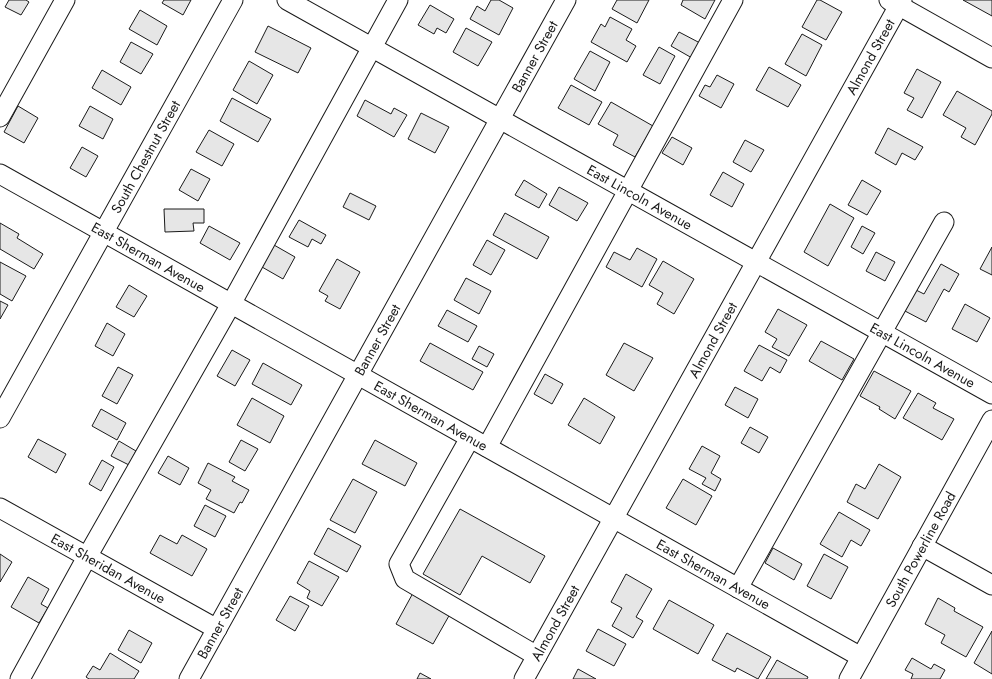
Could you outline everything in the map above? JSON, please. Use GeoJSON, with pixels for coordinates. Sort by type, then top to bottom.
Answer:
{"type":"FeatureCollection","features":[{"type":"Feature","properties":{"kind":"street"},"geometry":{"type":"LineString","coordinates":[[0,117],[65,0]]}},
{"type":"Feature","properties":{"kind":"street","name":"South Chestnut Street"},"geometry":{"type":"LineString","coordinates":[[0,418],[233,0]]}},
{"type":"Feature","properties":{"kind":"street","name":"East Lincoln Avenue"},"geometry":{"type":"LineString","coordinates":[[287,0],[992,394]]}},
{"type":"Feature","properties":{"kind":"street"},"geometry":{"type":"LineString","coordinates":[[20,679],[87,557],[231,304],[398,0]]}},
{"type":"Feature","properties":{"kind":"street","name":"Banner Street"},"geometry":{"type":"LineString","coordinates":[[189,679],[566,0]]}},
{"type":"Feature","properties":{"kind":"street"},"geometry":{"type":"LineString","coordinates":[[488,448],[733,0]]}},
{"type":"Feature","properties":{"kind":"street"},"geometry":{"type":"LineString","coordinates":[[896,2],[992,58]]}},
{"type":"Feature","properties":{"kind":"street","name":"Almond Street"},"geometry":{"type":"LineString","coordinates":[[524,679],[756,262],[896,2]]}},
{"type":"Feature","properties":{"kind":"street","name":"East Sherman Avenue"},"geometry":{"type":"LineString","coordinates":[[0,174],[861,657]]}},
{"type":"Feature","properties":{"kind":"street"},"geometry":{"type":"LineString","coordinates":[[738,588],[944,222]]}},
{"type":"Feature","properties":{"kind":"street","name":"South Powerline Road"},"geometry":{"type":"LineString","coordinates":[[849,679],[992,420]]}},
{"type":"Feature","properties":{"kind":"street"},"geometry":{"type":"LineString","coordinates":[[470,438],[399,564],[405,579],[537,656]]}},
{"type":"Feature","properties":{"kind":"street","name":"East Sheridan Avenue"},"geometry":{"type":"LineString","coordinates":[[0,508],[217,629]]}},
{"type":"Feature","properties":{"kind":"street"},"geometry":{"type":"LineString","coordinates":[[922,546],[992,585]]}},
{"type":"Feature","properties":{"kind":"building"},"geometry":{"type":"Polygon","coordinates":[[[9,0],[26,0],[29,2],[21,15],[5,7],[9,0]]]}},
{"type":"Feature","properties":{"kind":"building"},"geometry":{"type":"Polygon","coordinates":[[[164,0],[191,0],[183,15],[162,3],[164,0]]]}},
{"type":"Feature","properties":{"kind":"building"},"geometry":{"type":"Polygon","coordinates":[[[491,0],[499,0],[513,8],[499,35],[470,19],[477,6],[485,11],[491,0]]]}},
{"type":"Feature","properties":{"kind":"building"},"geometry":{"type":"Polygon","coordinates":[[[617,0],[649,0],[637,23],[612,9],[617,0]]]}},
{"type":"Feature","properties":{"kind":"building"},"geometry":{"type":"Polygon","coordinates":[[[683,0],[715,0],[705,19],[681,5],[683,0]]]}},
{"type":"Feature","properties":{"kind":"building"},"geometry":{"type":"Polygon","coordinates":[[[817,0],[820,0],[842,12],[826,40],[802,27],[817,0]]]}},
{"type":"Feature","properties":{"kind":"building"},"geometry":{"type":"Polygon","coordinates":[[[963,0],[992,0],[992,16],[963,0]]]}},
{"type":"Feature","properties":{"kind":"building"},"geometry":{"type":"Polygon","coordinates":[[[430,5],[454,19],[446,33],[437,28],[434,34],[418,25],[430,5]]]}},
{"type":"Feature","properties":{"kind":"building"},"geometry":{"type":"Polygon","coordinates":[[[140,10],[167,26],[157,45],[129,29],[140,10]]]}},
{"type":"Feature","properties":{"kind":"building"},"geometry":{"type":"Polygon","coordinates":[[[610,17],[632,29],[626,40],[636,46],[627,62],[591,42],[601,24],[605,27],[610,17]]]}},
{"type":"Feature","properties":{"kind":"building"},"geometry":{"type":"Polygon","coordinates":[[[268,26],[311,48],[298,73],[255,52],[268,26]]]}},
{"type":"Feature","properties":{"kind":"building"},"geometry":{"type":"Polygon","coordinates":[[[466,28],[492,42],[478,66],[453,52],[466,28]]]}},
{"type":"Feature","properties":{"kind":"building"},"geometry":{"type":"Polygon","coordinates":[[[679,32],[700,43],[692,58],[671,46],[679,32]]]}},
{"type":"Feature","properties":{"kind":"building"},"geometry":{"type":"Polygon","coordinates":[[[802,34],[822,45],[806,76],[785,64],[802,34]]]}},
{"type":"Feature","properties":{"kind":"building"},"geometry":{"type":"Polygon","coordinates":[[[131,42],[153,54],[141,74],[120,62],[131,42]]]}},
{"type":"Feature","properties":{"kind":"building"},"geometry":{"type":"Polygon","coordinates":[[[659,47],[675,56],[660,84],[643,75],[659,47]]]}},
{"type":"Feature","properties":{"kind":"building"},"geometry":{"type":"Polygon","coordinates":[[[590,51],[610,62],[595,91],[574,79],[590,51]]]}},
{"type":"Feature","properties":{"kind":"building"},"geometry":{"type":"Polygon","coordinates":[[[249,61],[273,75],[257,104],[233,90],[249,61]]]}},
{"type":"Feature","properties":{"kind":"building"},"geometry":{"type":"Polygon","coordinates":[[[769,67],[801,85],[788,107],[756,90],[769,67]]]}},
{"type":"Feature","properties":{"kind":"building"},"geometry":{"type":"Polygon","coordinates":[[[917,69],[941,82],[922,118],[907,110],[914,98],[904,93],[917,69]]]}},
{"type":"Feature","properties":{"kind":"building"},"geometry":{"type":"Polygon","coordinates":[[[102,70],[131,87],[121,105],[92,88],[102,70]]]}},
{"type":"Feature","properties":{"kind":"building"},"geometry":{"type":"Polygon","coordinates":[[[717,75],[734,84],[721,108],[699,96],[705,85],[710,87],[717,75]]]}},
{"type":"Feature","properties":{"kind":"building"},"geometry":{"type":"Polygon","coordinates":[[[571,85],[602,102],[589,125],[558,108],[571,85]]]}},
{"type":"Feature","properties":{"kind":"building"},"geometry":{"type":"Polygon","coordinates":[[[957,91],[992,111],[992,114],[975,145],[961,137],[966,128],[943,115],[957,91]]]}},
{"type":"Feature","properties":{"kind":"building"},"geometry":{"type":"Polygon","coordinates":[[[232,98],[271,119],[258,142],[220,121],[232,98]]]}},
{"type":"Feature","properties":{"kind":"building"},"geometry":{"type":"Polygon","coordinates":[[[365,100],[391,114],[394,108],[407,115],[394,137],[357,116],[365,100]]]}},
{"type":"Feature","properties":{"kind":"building"},"geometry":{"type":"Polygon","coordinates":[[[611,102],[653,126],[635,157],[613,145],[618,135],[598,124],[611,102]]]}},
{"type":"Feature","properties":{"kind":"building"},"geometry":{"type":"Polygon","coordinates":[[[18,106],[38,118],[24,143],[4,132],[18,106]]]}},
{"type":"Feature","properties":{"kind":"building"},"geometry":{"type":"Polygon","coordinates":[[[90,106],[113,119],[103,139],[79,126],[90,106]]]}},
{"type":"Feature","properties":{"kind":"building"},"geometry":{"type":"Polygon","coordinates":[[[421,113],[449,127],[435,153],[408,139],[421,113]]]}},
{"type":"Feature","properties":{"kind":"building"},"geometry":{"type":"Polygon","coordinates":[[[888,128],[923,147],[915,160],[902,153],[896,165],[875,153],[888,128]]]}},
{"type":"Feature","properties":{"kind":"building"},"geometry":{"type":"Polygon","coordinates":[[[209,130],[234,144],[222,166],[196,152],[209,130]]]}},
{"type":"Feature","properties":{"kind":"building"},"geometry":{"type":"Polygon","coordinates":[[[672,137],[692,148],[683,165],[662,153],[672,137]]]}},
{"type":"Feature","properties":{"kind":"building"},"geometry":{"type":"Polygon","coordinates":[[[745,140],[764,150],[751,172],[733,162],[745,140]]]}},
{"type":"Feature","properties":{"kind":"building"},"geometry":{"type":"Polygon","coordinates":[[[82,147],[98,156],[86,177],[70,168],[82,147]]]}},
{"type":"Feature","properties":{"kind":"building"},"geometry":{"type":"Polygon","coordinates":[[[191,169],[210,179],[198,201],[179,190],[191,169]]]}},
{"type":"Feature","properties":{"kind":"building"},"geometry":{"type":"Polygon","coordinates":[[[723,172],[744,184],[732,207],[710,195],[723,172]]]}},
{"type":"Feature","properties":{"kind":"building"},"geometry":{"type":"Polygon","coordinates":[[[524,180],[547,194],[539,208],[515,195],[524,180]]]}},
{"type":"Feature","properties":{"kind":"building"},"geometry":{"type":"Polygon","coordinates":[[[862,180],[881,191],[867,215],[848,205],[862,180]]]}},
{"type":"Feature","properties":{"kind":"building"},"geometry":{"type":"Polygon","coordinates":[[[559,187],[588,203],[577,221],[549,205],[559,187]]]}},
{"type":"Feature","properties":{"kind":"building"},"geometry":{"type":"Polygon","coordinates":[[[350,193],[376,206],[369,220],[343,207],[350,193]]]}},
{"type":"Feature","properties":{"kind":"building"},"geometry":{"type":"Polygon","coordinates":[[[830,204],[854,218],[828,266],[804,252],[830,204]]]}},
{"type":"Feature","properties":{"kind":"building"},"geometry":{"type":"Polygon","coordinates":[[[164,209],[204,209],[204,223],[193,223],[194,231],[165,232],[164,209]]]}},
{"type":"Feature","properties":{"kind":"building"},"geometry":{"type":"Polygon","coordinates":[[[505,213],[549,237],[537,259],[493,235],[505,213]]]}},
{"type":"Feature","properties":{"kind":"building"},"geometry":{"type":"Polygon","coordinates":[[[299,220],[326,235],[321,244],[312,239],[308,247],[289,237],[299,220]]]}},
{"type":"Feature","properties":{"kind":"building"},"geometry":{"type":"Polygon","coordinates":[[[0,223],[19,234],[17,238],[43,254],[34,269],[0,249],[0,223]]]}},
{"type":"Feature","properties":{"kind":"building"},"geometry":{"type":"Polygon","coordinates":[[[209,226],[240,243],[230,260],[200,243],[209,226]]]}},
{"type":"Feature","properties":{"kind":"building"},"geometry":{"type":"Polygon","coordinates":[[[862,226],[875,233],[863,254],[851,247],[862,226]]]}},
{"type":"Feature","properties":{"kind":"building"},"geometry":{"type":"Polygon","coordinates":[[[487,240],[505,250],[491,275],[473,265],[487,240]]]}},
{"type":"Feature","properties":{"kind":"building"},"geometry":{"type":"Polygon","coordinates":[[[274,245],[295,257],[283,279],[262,267],[274,245]]]}},
{"type":"Feature","properties":{"kind":"building"},"geometry":{"type":"Polygon","coordinates":[[[992,247],[992,275],[980,269],[992,247]]]}},
{"type":"Feature","properties":{"kind":"building"},"geometry":{"type":"Polygon","coordinates":[[[637,248],[657,259],[642,287],[606,267],[614,252],[630,260],[637,248]]]}},
{"type":"Feature","properties":{"kind":"building"},"geometry":{"type":"Polygon","coordinates":[[[876,252],[895,262],[885,281],[866,271],[876,252]]]}},
{"type":"Feature","properties":{"kind":"building"},"geometry":{"type":"Polygon","coordinates":[[[337,259],[360,272],[340,309],[325,301],[328,296],[319,291],[337,259]]]}},
{"type":"Feature","properties":{"kind":"building"},"geometry":{"type":"Polygon","coordinates":[[[663,261],[694,279],[674,314],[657,304],[663,293],[649,285],[663,261]]]}},
{"type":"Feature","properties":{"kind":"building"},"geometry":{"type":"Polygon","coordinates":[[[0,262],[26,276],[12,301],[0,294],[0,262]]]}},
{"type":"Feature","properties":{"kind":"building"},"geometry":{"type":"Polygon","coordinates":[[[941,264],[959,274],[949,292],[944,289],[926,322],[905,311],[916,290],[924,294],[941,264]]]}},
{"type":"Feature","properties":{"kind":"building"},"geometry":{"type":"Polygon","coordinates":[[[466,278],[491,291],[479,314],[454,300],[466,278]]]}},
{"type":"Feature","properties":{"kind":"building"},"geometry":{"type":"Polygon","coordinates":[[[129,285],[147,296],[134,317],[116,307],[129,285]]]}},
{"type":"Feature","properties":{"kind":"building"},"geometry":{"type":"Polygon","coordinates":[[[0,301],[8,305],[0,319],[0,301]]]}},
{"type":"Feature","properties":{"kind":"building"},"geometry":{"type":"Polygon","coordinates":[[[965,304],[990,318],[977,342],[952,329],[965,304]]]}},
{"type":"Feature","properties":{"kind":"building"},"geometry":{"type":"Polygon","coordinates":[[[778,309],[807,325],[789,356],[772,347],[777,339],[765,332],[778,309]]]}},
{"type":"Feature","properties":{"kind":"building"},"geometry":{"type":"Polygon","coordinates":[[[447,310],[477,326],[468,342],[438,326],[447,310]]]}},
{"type":"Feature","properties":{"kind":"building"},"geometry":{"type":"Polygon","coordinates":[[[107,323],[125,334],[113,356],[95,346],[107,323]]]}},
{"type":"Feature","properties":{"kind":"building"},"geometry":{"type":"Polygon","coordinates":[[[821,341],[854,359],[842,380],[809,361],[821,341]]]}},
{"type":"Feature","properties":{"kind":"building"},"geometry":{"type":"Polygon","coordinates":[[[430,343],[483,372],[473,390],[420,361],[430,343]]]}},
{"type":"Feature","properties":{"kind":"building"},"geometry":{"type":"Polygon","coordinates":[[[624,343],[653,358],[634,391],[606,375],[624,343]]]}},
{"type":"Feature","properties":{"kind":"building"},"geometry":{"type":"Polygon","coordinates":[[[759,345],[787,360],[780,373],[770,367],[762,381],[744,371],[759,345]]]}},
{"type":"Feature","properties":{"kind":"building"},"geometry":{"type":"Polygon","coordinates":[[[479,346],[494,354],[487,367],[472,359],[479,346]]]}},
{"type":"Feature","properties":{"kind":"building"},"geometry":{"type":"Polygon","coordinates":[[[232,350],[250,360],[235,386],[217,376],[232,350]]]}},
{"type":"Feature","properties":{"kind":"building"},"geometry":{"type":"Polygon","coordinates":[[[263,363],[302,385],[291,405],[252,384],[263,363]]]}},
{"type":"Feature","properties":{"kind":"building"},"geometry":{"type":"Polygon","coordinates":[[[118,367],[133,375],[117,404],[102,396],[118,367]]]}},
{"type":"Feature","properties":{"kind":"building"},"geometry":{"type":"Polygon","coordinates":[[[874,371],[911,391],[895,419],[879,409],[880,407],[860,396],[874,371]]]}},
{"type":"Feature","properties":{"kind":"building"},"geometry":{"type":"Polygon","coordinates":[[[545,374],[563,384],[552,404],[534,394],[545,374]]]}},
{"type":"Feature","properties":{"kind":"building"},"geometry":{"type":"Polygon","coordinates":[[[735,387],[758,399],[748,418],[725,405],[735,387]]]}},
{"type":"Feature","properties":{"kind":"building"},"geometry":{"type":"Polygon","coordinates":[[[918,393],[936,403],[933,408],[954,419],[942,440],[903,418],[918,393]]]}},
{"type":"Feature","properties":{"kind":"building"},"geometry":{"type":"Polygon","coordinates":[[[252,398],[284,416],[270,443],[237,425],[252,398]]]}},
{"type":"Feature","properties":{"kind":"building"},"geometry":{"type":"Polygon","coordinates":[[[584,398],[615,417],[600,444],[568,425],[584,398]]]}},
{"type":"Feature","properties":{"kind":"building"},"geometry":{"type":"Polygon","coordinates":[[[101,409],[126,423],[117,440],[92,426],[101,409]]]}},
{"type":"Feature","properties":{"kind":"building"},"geometry":{"type":"Polygon","coordinates":[[[750,427],[768,437],[759,453],[741,443],[750,427]]]}},
{"type":"Feature","properties":{"kind":"building"},"geometry":{"type":"Polygon","coordinates":[[[38,439],[66,454],[56,473],[28,457],[38,439]]]}},
{"type":"Feature","properties":{"kind":"building"},"geometry":{"type":"Polygon","coordinates":[[[241,440],[258,449],[245,471],[229,462],[241,440]]]}},
{"type":"Feature","properties":{"kind":"building"},"geometry":{"type":"Polygon","coordinates":[[[375,440],[417,463],[405,486],[362,464],[375,440]]]}},
{"type":"Feature","properties":{"kind":"building"},"geometry":{"type":"Polygon","coordinates":[[[119,441],[136,451],[129,465],[111,456],[119,441]]]}},
{"type":"Feature","properties":{"kind":"building"},"geometry":{"type":"Polygon","coordinates":[[[702,446],[720,456],[711,473],[721,479],[715,491],[702,484],[706,478],[689,469],[702,446]]]}},
{"type":"Feature","properties":{"kind":"building"},"geometry":{"type":"Polygon","coordinates":[[[168,456],[189,468],[180,485],[158,473],[168,456]]]}},
{"type":"Feature","properties":{"kind":"building"},"geometry":{"type":"Polygon","coordinates":[[[102,460],[114,467],[101,491],[89,484],[102,460]]]}},
{"type":"Feature","properties":{"kind":"building"},"geometry":{"type":"Polygon","coordinates":[[[208,463],[235,477],[232,481],[249,490],[242,503],[240,502],[234,513],[206,499],[211,490],[198,483],[208,463]]]}},
{"type":"Feature","properties":{"kind":"building"},"geometry":{"type":"Polygon","coordinates":[[[879,464],[901,477],[878,519],[847,502],[856,484],[865,489],[879,464]]]}},
{"type":"Feature","properties":{"kind":"building"},"geometry":{"type":"Polygon","coordinates":[[[353,479],[377,492],[355,533],[330,520],[353,479]]]}},
{"type":"Feature","properties":{"kind":"building"},"geometry":{"type":"Polygon","coordinates":[[[683,479],[712,496],[696,525],[666,508],[683,479]]]}},
{"type":"Feature","properties":{"kind":"building"},"geometry":{"type":"Polygon","coordinates":[[[205,505],[226,516],[215,537],[194,526],[205,505]]]}},
{"type":"Feature","properties":{"kind":"building"},"geometry":{"type":"Polygon","coordinates":[[[460,509],[545,556],[530,583],[482,556],[460,595],[423,574],[460,509]]]}},
{"type":"Feature","properties":{"kind":"building"},"geometry":{"type":"Polygon","coordinates":[[[839,512],[870,530],[861,546],[851,540],[842,557],[820,544],[839,512]]]}},
{"type":"Feature","properties":{"kind":"building"},"geometry":{"type":"Polygon","coordinates":[[[328,528],[361,546],[347,572],[314,554],[328,528]]]}},
{"type":"Feature","properties":{"kind":"building"},"geometry":{"type":"Polygon","coordinates":[[[160,535],[177,544],[182,535],[207,549],[192,576],[150,553],[160,535]]]}},
{"type":"Feature","properties":{"kind":"building"},"geometry":{"type":"Polygon","coordinates":[[[773,548],[802,564],[794,580],[765,563],[773,548]]]}},
{"type":"Feature","properties":{"kind":"building"},"geometry":{"type":"Polygon","coordinates":[[[0,554],[12,562],[0,582],[0,554]]]}},
{"type":"Feature","properties":{"kind":"building"},"geometry":{"type":"Polygon","coordinates":[[[824,554],[848,567],[831,599],[807,586],[824,554]]]}},
{"type":"Feature","properties":{"kind":"building"},"geometry":{"type":"Polygon","coordinates":[[[309,561],[339,577],[322,606],[307,598],[310,591],[297,583],[309,561]]]}},
{"type":"Feature","properties":{"kind":"building"},"geometry":{"type":"Polygon","coordinates":[[[626,574],[652,589],[636,617],[643,621],[633,638],[612,626],[622,608],[611,602],[626,574]]]}},
{"type":"Feature","properties":{"kind":"building"},"geometry":{"type":"Polygon","coordinates":[[[28,577],[49,589],[41,604],[48,608],[39,623],[11,607],[28,577]]]}},
{"type":"Feature","properties":{"kind":"building"},"geometry":{"type":"Polygon","coordinates":[[[413,593],[450,614],[433,644],[396,624],[413,593]]]}},
{"type":"Feature","properties":{"kind":"building"},"geometry":{"type":"Polygon","coordinates":[[[290,596],[309,606],[295,631],[276,620],[290,596]]]}},
{"type":"Feature","properties":{"kind":"building"},"geometry":{"type":"Polygon","coordinates":[[[938,598],[955,608],[954,611],[983,627],[966,657],[941,643],[945,635],[925,624],[938,598]]]}},
{"type":"Feature","properties":{"kind":"building"},"geometry":{"type":"Polygon","coordinates":[[[669,600],[714,625],[698,654],[653,629],[669,600]]]}},
{"type":"Feature","properties":{"kind":"building"},"geometry":{"type":"Polygon","coordinates":[[[598,629],[626,644],[614,666],[586,651],[598,629]]]}},
{"type":"Feature","properties":{"kind":"building"},"geometry":{"type":"Polygon","coordinates":[[[129,630],[152,643],[141,663],[118,650],[129,630]]]}},
{"type":"Feature","properties":{"kind":"building"},"geometry":{"type":"Polygon","coordinates":[[[992,631],[992,674],[974,663],[992,631]]]}},
{"type":"Feature","properties":{"kind":"building"},"geometry":{"type":"Polygon","coordinates":[[[727,633],[771,657],[758,679],[737,668],[735,672],[712,660],[727,633]]]}},
{"type":"Feature","properties":{"kind":"building"},"geometry":{"type":"Polygon","coordinates":[[[110,653],[139,671],[134,679],[89,679],[86,677],[93,666],[100,670],[110,653]]]}},
{"type":"Feature","properties":{"kind":"building"},"geometry":{"type":"Polygon","coordinates":[[[912,658],[931,669],[934,664],[945,670],[940,679],[911,679],[913,674],[905,670],[912,658]]]}},
{"type":"Feature","properties":{"kind":"building"},"geometry":{"type":"Polygon","coordinates":[[[777,660],[808,677],[807,679],[766,679],[777,660]]]}},
{"type":"Feature","properties":{"kind":"building"},"geometry":{"type":"Polygon","coordinates":[[[578,669],[596,679],[573,679],[578,669]]]}},
{"type":"Feature","properties":{"kind":"building"},"geometry":{"type":"Polygon","coordinates":[[[420,673],[431,679],[417,679],[420,673]]]}}]}
